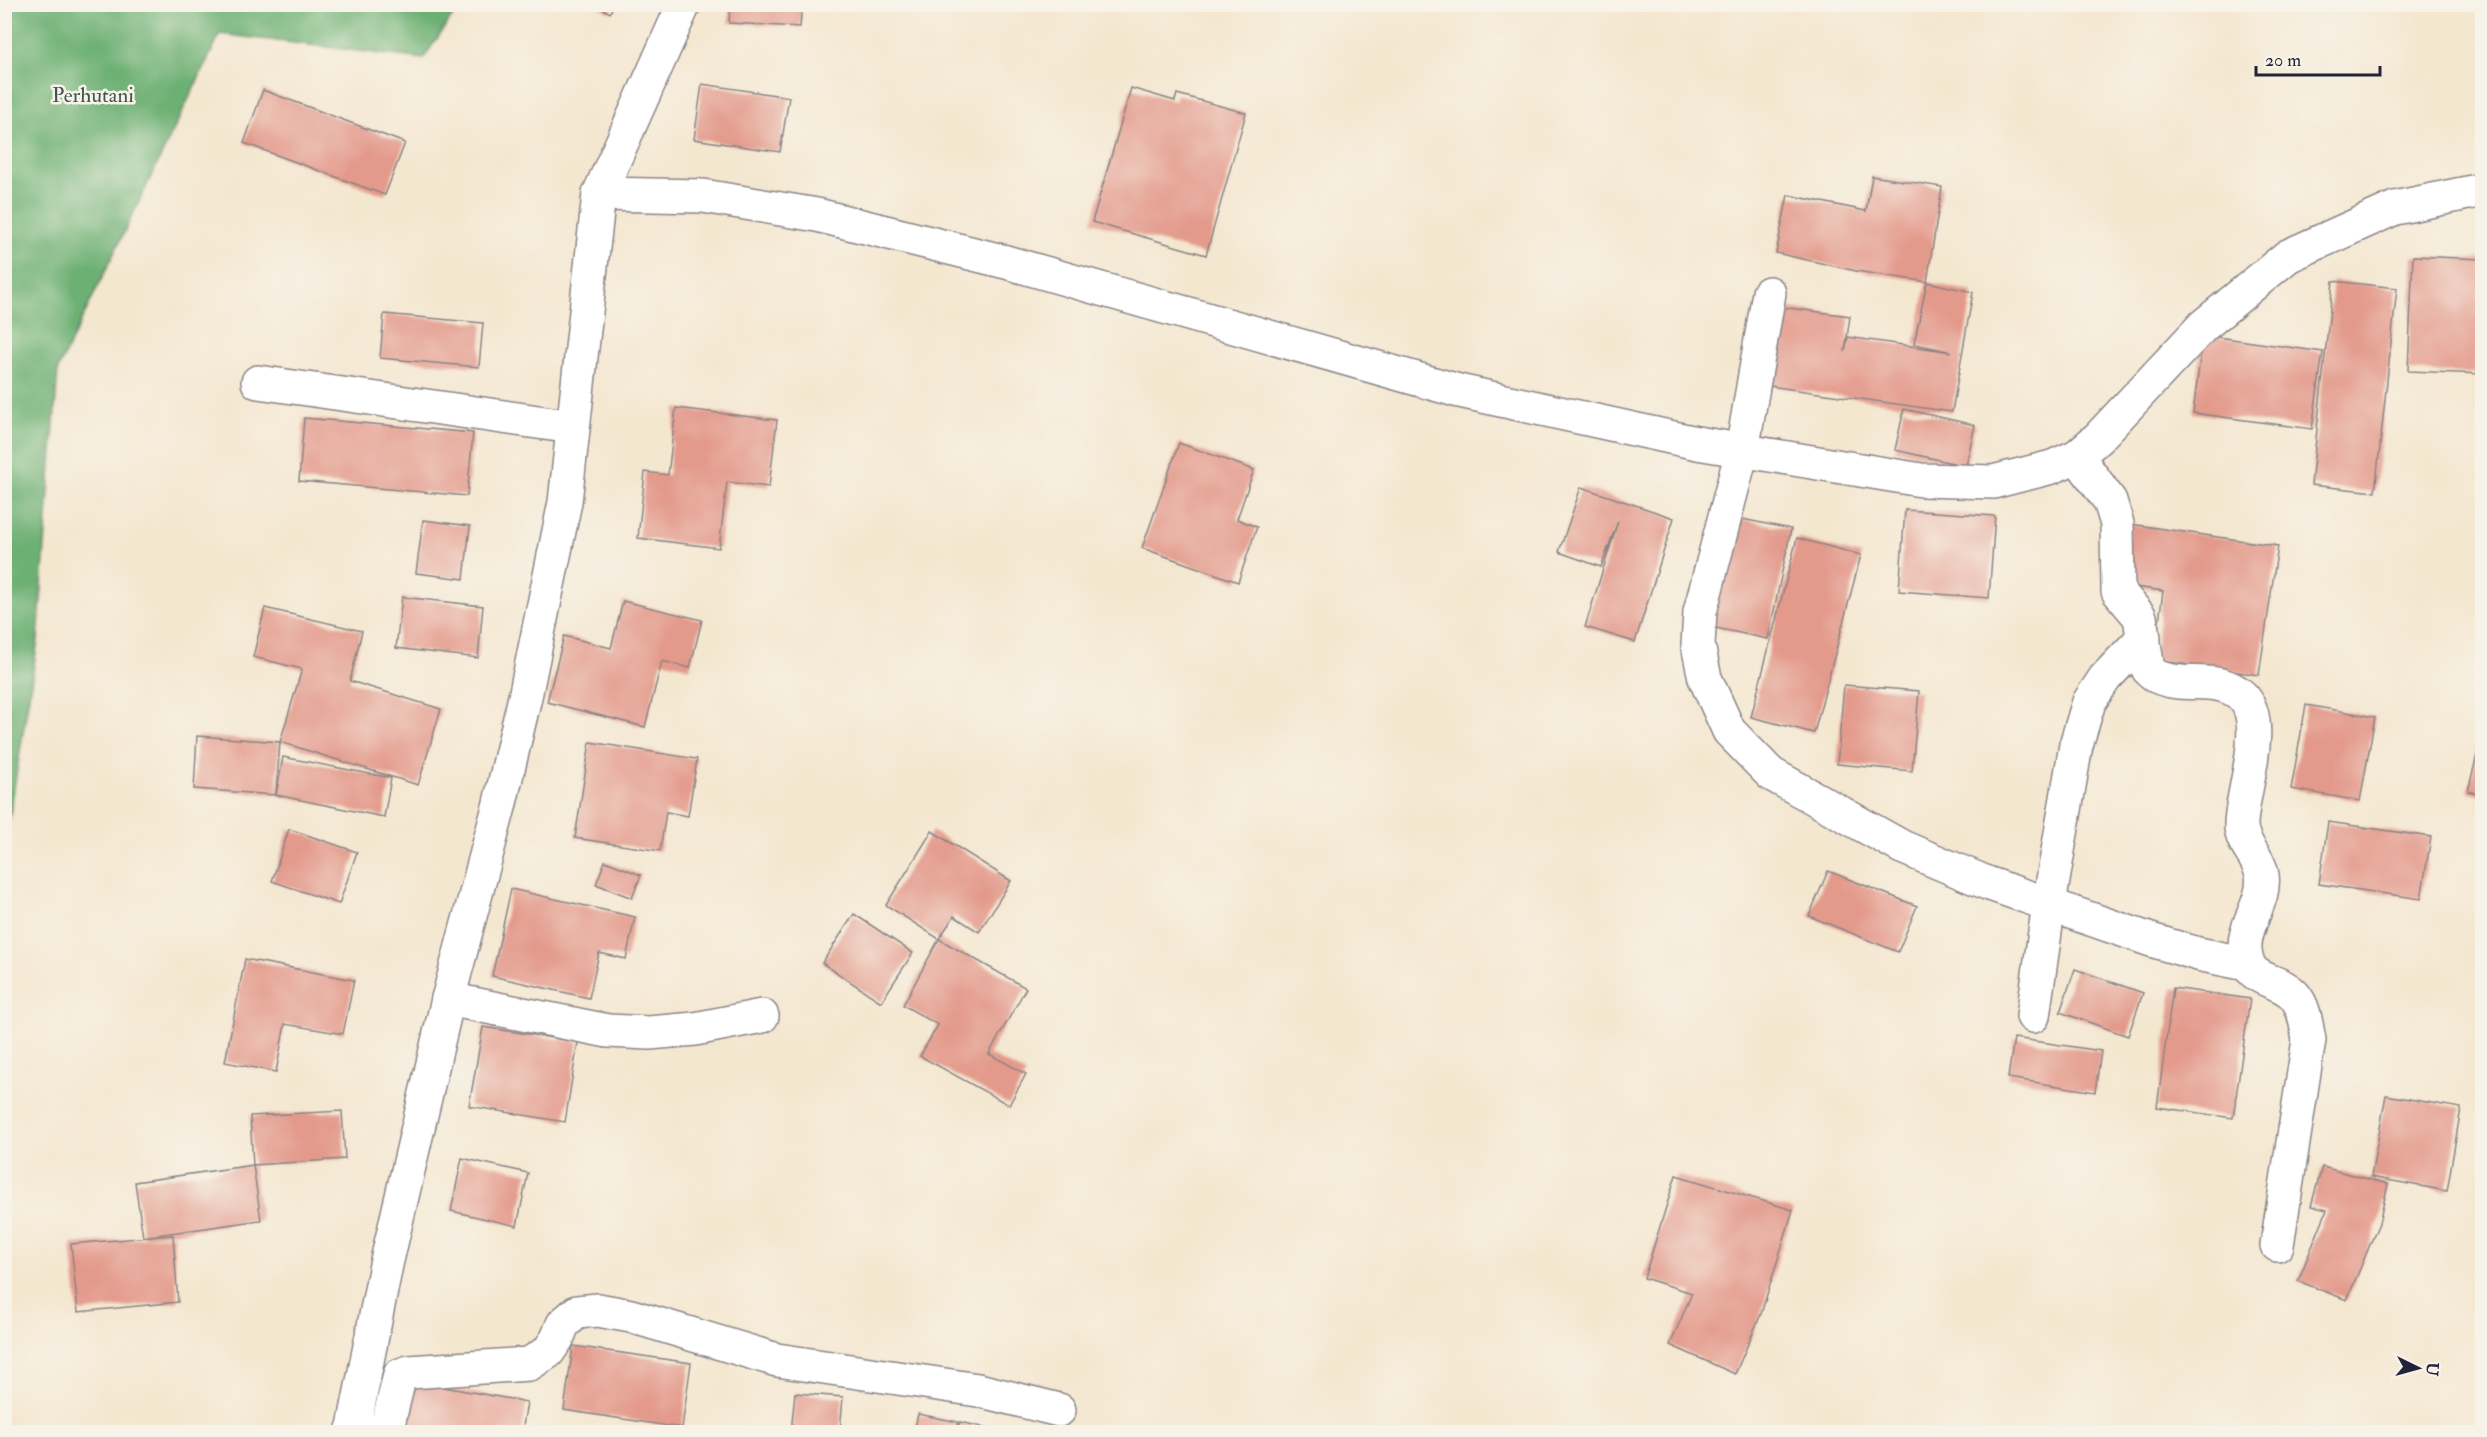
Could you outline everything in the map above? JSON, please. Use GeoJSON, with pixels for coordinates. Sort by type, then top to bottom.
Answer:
{"type":"FeatureCollection","features":[{"type":"Feature","properties":{"kind":"street"},"geometry":{"type":"LineString","coordinates":[[684,4],[598,194],[565,502],[525,697],[448,999],[386,1264],[353,1431],[376,1432],[387,1428],[399,1375],[409,1372],[529,1364],[548,1352],[563,1324],[577,1312],[598,1310],[631,1316],[777,1360],[978,1390],[1059,1410]]}},
{"type":"Feature","properties":{"kind":"street"},"geometry":{"type":"LineString","coordinates":[[598,194],[703,196],[816,215],[1006,262],[1459,391],[1742,451],[1922,480],[1993,482],[2052,467],[2078,456],[2098,438],[2203,326],[2288,256],[2395,208],[2482,190]]}},
{"type":"Feature","properties":{"kind":"street"},"geometry":{"type":"LineString","coordinates":[[1769,293],[1742,451],[1701,612],[1698,645],[1705,678],[1729,731],[1771,774],[1902,847],[1987,883],[2160,943],[2247,964]]}},
{"type":"Feature","properties":{"kind":"street"},"geometry":{"type":"LineString","coordinates":[[258,382],[573,427]]}},
{"type":"Feature","properties":{"kind":"street"},"geometry":{"type":"LineString","coordinates":[[2078,456],[2110,501],[2117,524],[2118,591],[2140,617],[2148,669],[2159,678],[2214,683],[2232,689],[2244,697],[2252,718],[2252,763],[2241,826],[2246,847],[2257,861],[2262,875],[2260,896],[2244,948],[2247,964],[2259,978],[2283,987],[2295,996],[2304,1015],[2309,1040],[2277,1245]]}},
{"type":"Feature","properties":{"kind":"street"},"geometry":{"type":"LineString","coordinates":[[2033,1016],[2076,745],[2089,702],[2104,678],[2144,637]]}},
{"type":"Feature","properties":{"kind":"street"},"geometry":{"type":"LineString","coordinates":[[448,999],[608,1031],[649,1033],[695,1029],[762,1016]]}},
{"type":"Feature","properties":{"kind":"green space","name":"Perhutani"},"geometry":{"type":"Polygon","coordinates":[[[5,4],[460,5],[423,59],[220,34],[58,369],[38,640],[5,844],[5,4]]]}},
{"type":"Feature","properties":{"kind":"building"},"geometry":{"type":"Polygon","coordinates":[[[594,4],[614,4],[610,13],[594,4]]]}},
{"type":"Feature","properties":{"kind":"building"},"geometry":{"type":"Polygon","coordinates":[[[730,4],[802,4],[800,27],[729,23],[730,4]]]}},
{"type":"Feature","properties":{"kind":"building"},"geometry":{"type":"Polygon","coordinates":[[[702,84],[789,97],[780,152],[694,139],[702,84]]]}},
{"type":"Feature","properties":{"kind":"building"},"geometry":{"type":"Polygon","coordinates":[[[1131,88],[1175,101],[1177,94],[1246,113],[1206,255],[1092,222],[1131,88]]]}},
{"type":"Feature","properties":{"kind":"building"},"geometry":{"type":"Polygon","coordinates":[[[263,90],[405,143],[385,195],[244,143],[263,90]]]}},
{"type":"Feature","properties":{"kind":"building"},"geometry":{"type":"Polygon","coordinates":[[[1872,176],[1942,187],[1927,282],[1856,271],[1776,253],[1788,195],[1866,211],[1872,176]]]}},
{"type":"Feature","properties":{"kind":"building"},"geometry":{"type":"Polygon","coordinates":[[[2413,256],[2482,259],[2482,374],[2408,371],[2413,256]]]}},
{"type":"Feature","properties":{"kind":"building"},"geometry":{"type":"Polygon","coordinates":[[[2333,281],[2397,288],[2375,492],[2311,485],[2333,281]]]}},
{"type":"Feature","properties":{"kind":"building"},"geometry":{"type":"Polygon","coordinates":[[[1927,282],[1973,292],[1952,412],[1770,386],[1781,307],[1850,316],[1845,352],[1848,337],[1952,352],[1914,344],[1927,282]]]}},
{"type":"Feature","properties":{"kind":"building"},"geometry":{"type":"Polygon","coordinates":[[[384,314],[483,323],[479,367],[380,358],[384,314]]]}},
{"type":"Feature","properties":{"kind":"building"},"geometry":{"type":"Polygon","coordinates":[[[2203,335],[2323,352],[2312,429],[2193,413],[2203,335]]]}},
{"type":"Feature","properties":{"kind":"building"},"geometry":{"type":"Polygon","coordinates":[[[676,408],[777,420],[769,487],[727,482],[719,548],[638,538],[645,472],[668,475],[676,408]]]}},
{"type":"Feature","properties":{"kind":"building"},"geometry":{"type":"Polygon","coordinates":[[[1904,409],[1975,425],[1966,466],[1895,450],[1904,409]]]}},
{"type":"Feature","properties":{"kind":"building"},"geometry":{"type":"Polygon","coordinates":[[[304,418],[473,433],[467,496],[299,481],[304,418]]]}},
{"type":"Feature","properties":{"kind":"building"},"geometry":{"type":"Polygon","coordinates":[[[1179,443],[1254,470],[1237,519],[1257,527],[1238,582],[1142,548],[1179,443]]]}},
{"type":"Feature","properties":{"kind":"building"},"geometry":{"type":"Polygon","coordinates":[[[1581,487],[1674,518],[1635,642],[1585,627],[1618,521],[1601,567],[1559,552],[1581,487]]]}},
{"type":"Feature","properties":{"kind":"building"},"geometry":{"type":"Polygon","coordinates":[[[1905,510],[1995,516],[1989,598],[1899,591],[1905,510]]]}},
{"type":"Feature","properties":{"kind":"building"},"geometry":{"type":"Polygon","coordinates":[[[1733,517],[1791,529],[1768,639],[1711,627],[1733,517]]]}},
{"type":"Feature","properties":{"kind":"building"},"geometry":{"type":"Polygon","coordinates":[[[423,520],[470,526],[464,579],[416,573],[423,520]]]}},
{"type":"Feature","properties":{"kind":"building"},"geometry":{"type":"Polygon","coordinates":[[[2130,524],[2278,546],[2259,675],[2154,660],[2163,591],[2121,585],[2130,524]]]}},
{"type":"Feature","properties":{"kind":"building"},"geometry":{"type":"Polygon","coordinates":[[[1797,538],[1861,555],[1814,733],[1751,717],[1797,538]]]}},
{"type":"Feature","properties":{"kind":"building"},"geometry":{"type":"Polygon","coordinates":[[[402,597],[483,606],[478,658],[396,648],[402,597]]]}},
{"type":"Feature","properties":{"kind":"building"},"geometry":{"type":"Polygon","coordinates":[[[623,601],[702,620],[690,668],[662,661],[645,727],[547,702],[564,636],[611,648],[623,601]]]}},
{"type":"Feature","properties":{"kind":"building"},"geometry":{"type":"Polygon","coordinates":[[[265,608],[362,631],[350,681],[441,709],[418,785],[280,742],[302,669],[253,657],[265,608]]]}},
{"type":"Feature","properties":{"kind":"building"},"geometry":{"type":"Polygon","coordinates":[[[1844,685],[1919,691],[1912,771],[1837,764],[1844,685]]]}},
{"type":"Feature","properties":{"kind":"building"},"geometry":{"type":"Polygon","coordinates":[[[2306,705],[2375,717],[2360,801],[2291,789],[2306,705]]]}},
{"type":"Feature","properties":{"kind":"building"},"geometry":{"type":"Polygon","coordinates":[[[2482,735],[2482,795],[2468,791],[2482,735]]]}},
{"type":"Feature","properties":{"kind":"building"},"geometry":{"type":"Polygon","coordinates":[[[197,736],[280,742],[276,795],[194,789],[197,736]]]}},
{"type":"Feature","properties":{"kind":"building"},"geometry":{"type":"Polygon","coordinates":[[[590,742],[697,759],[688,816],[666,812],[660,851],[575,838],[590,742]]]}},
{"type":"Feature","properties":{"kind":"building"},"geometry":{"type":"Polygon","coordinates":[[[283,757],[391,778],[384,817],[276,795],[283,757]]]}},
{"type":"Feature","properties":{"kind":"building"},"geometry":{"type":"Polygon","coordinates":[[[2328,822],[2431,837],[2421,899],[2319,884],[2328,822]]]}},
{"type":"Feature","properties":{"kind":"building"},"geometry":{"type":"Polygon","coordinates":[[[289,829],[357,852],[339,904],[272,881],[289,829]]]}},
{"type":"Feature","properties":{"kind":"building"},"geometry":{"type":"Polygon","coordinates":[[[932,831],[1011,881],[979,932],[954,916],[939,939],[886,905],[932,831]]]}},
{"type":"Feature","properties":{"kind":"building"},"geometry":{"type":"Polygon","coordinates":[[[605,861],[641,875],[632,898],[596,884],[605,861]]]}},
{"type":"Feature","properties":{"kind":"building"},"geometry":{"type":"Polygon","coordinates":[[[1828,871],[1917,906],[1898,952],[1809,916],[1828,871]]]}},
{"type":"Feature","properties":{"kind":"building"},"geometry":{"type":"Polygon","coordinates":[[[511,889],[635,917],[626,959],[599,953],[589,998],[492,976],[511,889]]]}},
{"type":"Feature","properties":{"kind":"building"},"geometry":{"type":"Polygon","coordinates":[[[854,914],[913,953],[881,1002],[822,963],[854,914]]]}},
{"type":"Feature","properties":{"kind":"building"},"geometry":{"type":"Polygon","coordinates":[[[939,939],[1026,988],[989,1054],[1026,1074],[1009,1105],[920,1056],[938,1025],[903,1005],[939,939]]]}},
{"type":"Feature","properties":{"kind":"building"},"geometry":{"type":"Polygon","coordinates":[[[245,959],[354,980],[343,1034],[285,1024],[276,1072],[225,1062],[245,959]]]}},
{"type":"Feature","properties":{"kind":"building"},"geometry":{"type":"Polygon","coordinates":[[[2075,969],[2143,993],[2128,1036],[2060,1012],[2075,969]]]}},
{"type":"Feature","properties":{"kind":"building"},"geometry":{"type":"Polygon","coordinates":[[[2173,988],[2250,999],[2233,1118],[2157,1107],[2173,988]]]}},
{"type":"Feature","properties":{"kind":"building"},"geometry":{"type":"Polygon","coordinates":[[[483,1027],[578,1042],[565,1122],[469,1106],[483,1027]]]}},
{"type":"Feature","properties":{"kind":"building"},"geometry":{"type":"Polygon","coordinates":[[[2014,1038],[2101,1051],[2095,1092],[2008,1078],[2014,1038]]]}},
{"type":"Feature","properties":{"kind":"building"},"geometry":{"type":"Polygon","coordinates":[[[2386,1095],[2461,1108],[2447,1191],[2371,1177],[2386,1095]]]}},
{"type":"Feature","properties":{"kind":"building"},"geometry":{"type":"Polygon","coordinates":[[[342,1111],[345,1159],[253,1165],[250,1116],[342,1111]]]}},
{"type":"Feature","properties":{"kind":"building"},"geometry":{"type":"Polygon","coordinates":[[[462,1158],[528,1173],[517,1226],[451,1211],[462,1158]]]}},
{"type":"Feature","properties":{"kind":"building"},"geometry":{"type":"Polygon","coordinates":[[[253,1165],[261,1220],[143,1237],[135,1182],[253,1165]]]}},
{"type":"Feature","properties":{"kind":"building"},"geometry":{"type":"Polygon","coordinates":[[[2322,1167],[2388,1184],[2379,1223],[2347,1300],[2298,1281],[2327,1210],[2311,1206],[2322,1167]]]}},
{"type":"Feature","properties":{"kind":"building"},"geometry":{"type":"Polygon","coordinates":[[[1676,1175],[1793,1210],[1761,1314],[1735,1374],[1670,1345],[1692,1293],[1644,1278],[1676,1175]]]}},
{"type":"Feature","properties":{"kind":"building"},"geometry":{"type":"Polygon","coordinates":[[[173,1235],[178,1302],[78,1312],[71,1244],[173,1235]]]}},
{"type":"Feature","properties":{"kind":"building"},"geometry":{"type":"Polygon","coordinates":[[[573,1346],[691,1363],[682,1428],[564,1410],[573,1346]]]}},
{"type":"Feature","properties":{"kind":"building"},"geometry":{"type":"Polygon","coordinates":[[[405,1380],[527,1402],[522,1432],[396,1432],[405,1380]]]}},
{"type":"Feature","properties":{"kind":"building"},"geometry":{"type":"Polygon","coordinates":[[[795,1393],[843,1397],[840,1432],[791,1432],[795,1393]]]}},
{"type":"Feature","properties":{"kind":"building"},"geometry":{"type":"Polygon","coordinates":[[[918,1414],[958,1422],[956,1432],[914,1432],[918,1414]]]}},
{"type":"Feature","properties":{"kind":"building"},"geometry":{"type":"Polygon","coordinates":[[[960,1422],[1004,1432],[957,1432],[960,1422]]]}}]}
